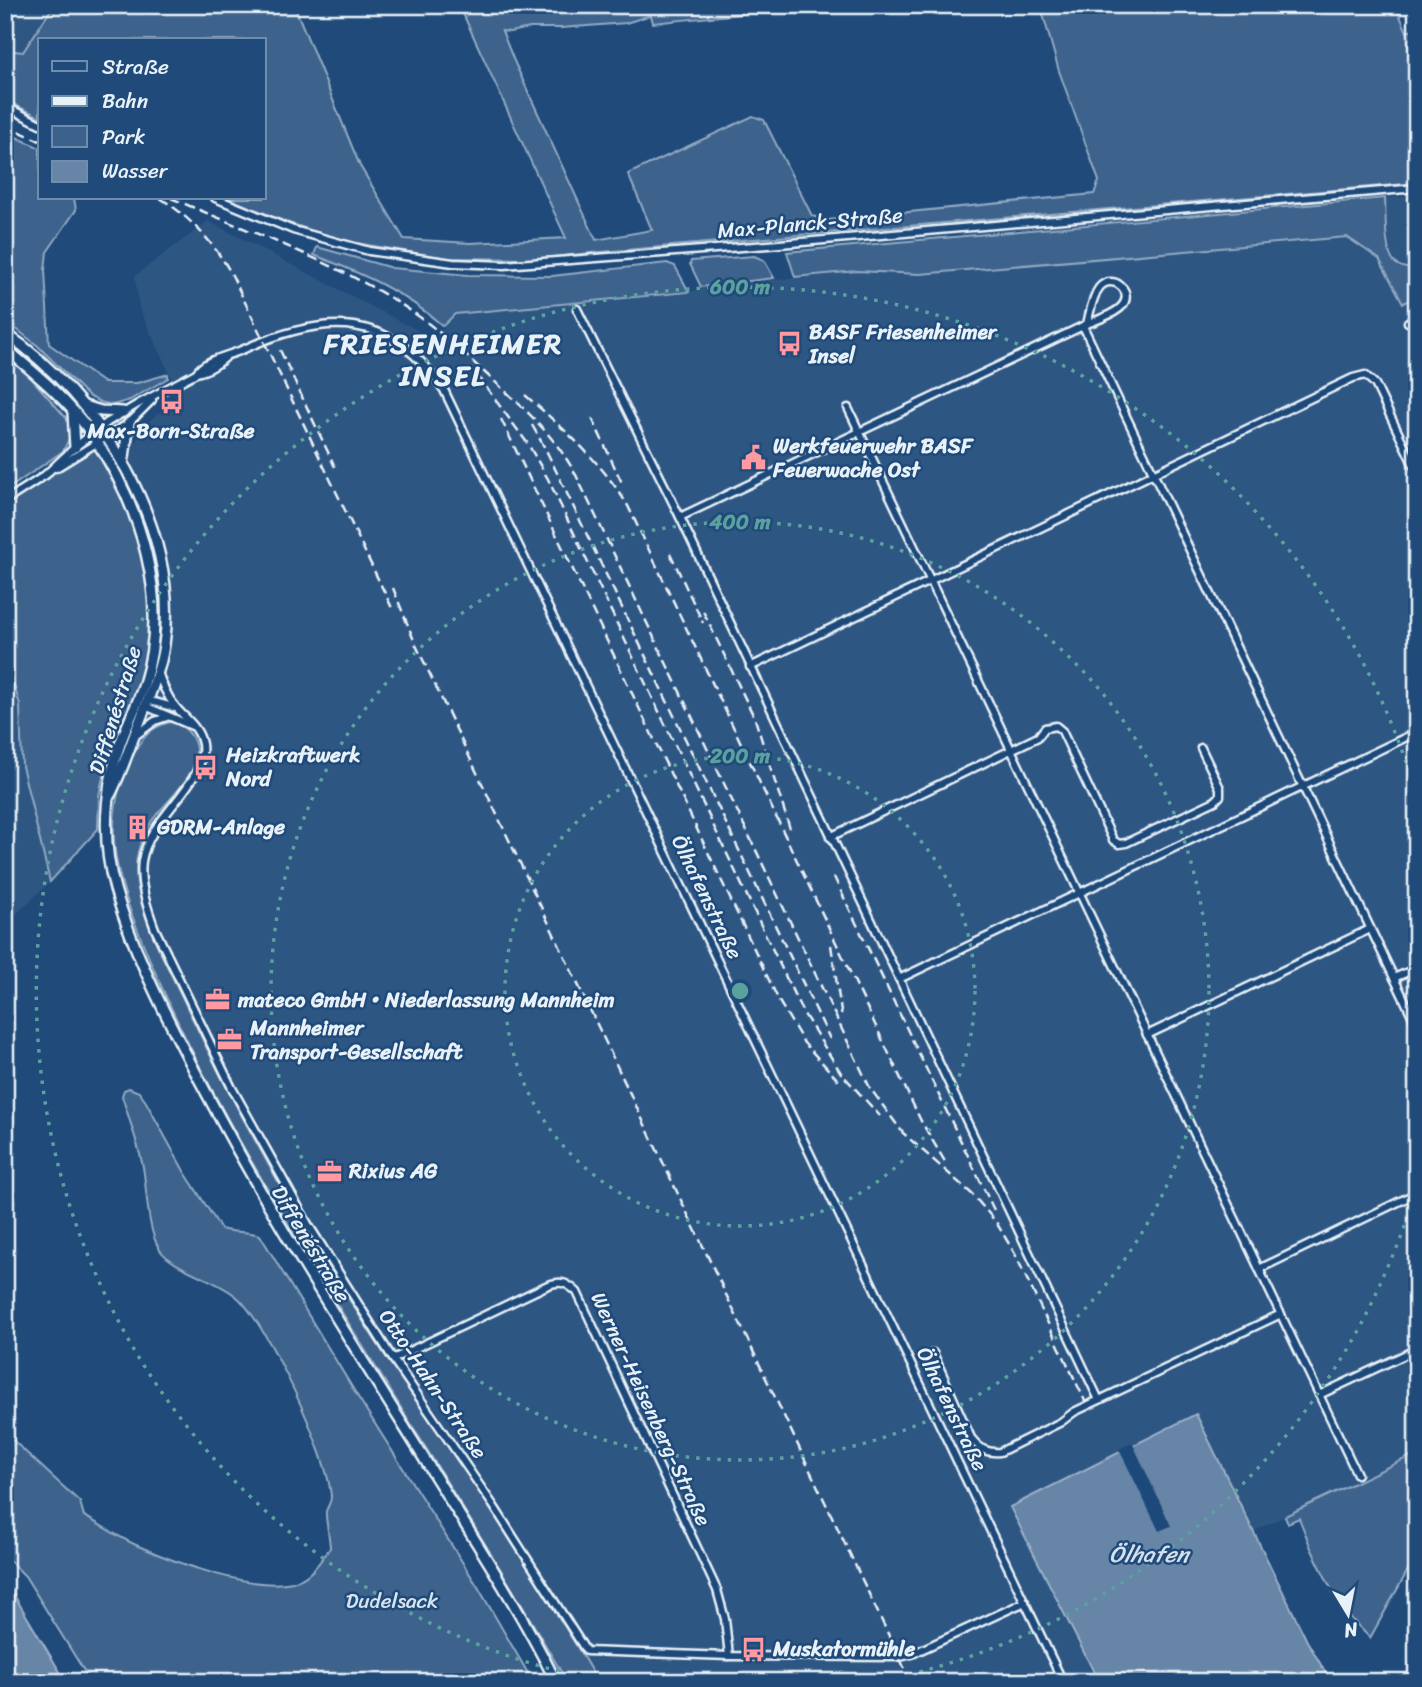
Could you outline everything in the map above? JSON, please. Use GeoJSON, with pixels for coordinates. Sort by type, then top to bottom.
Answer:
{"type":"FeatureCollection","features":[{"type":"Feature","properties":{"kind":"main road","name":"Diffenéstraße"},"geometry":{"type":"LineString","coordinates":[[5,333],[55,376],[84,406],[108,437],[145,509],[163,572],[166,624],[158,672],[118,748],[110,781],[106,828],[115,887],[142,958],[184,1052],[269,1209],[479,1547],[556,1682]]}},
{"type":"Feature","properties":{"kind":"main road","name":"Diffenéstraße"},"geometry":{"type":"LineString","coordinates":[[5,348],[41,378],[72,410],[94,439],[133,514],[151,575],[155,608],[154,638],[144,702],[134,737],[109,796]]}},
{"type":"Feature","properties":{"kind":"main road"},"geometry":{"type":"LineString","coordinates":[[84,406],[101,411],[124,412]]}},
{"type":"Feature","properties":{"kind":"main road"},"geometry":{"type":"LineString","coordinates":[[72,410],[75,447]]}},
{"type":"Feature","properties":{"kind":"main road"},"geometry":{"type":"LineString","coordinates":[[122,466],[129,423]]}},
{"type":"Feature","properties":{"kind":"street"},"geometry":{"type":"LineString","coordinates":[[5,106],[38,123]]}},
{"type":"Feature","properties":{"kind":"street","name":"Max-Planck-Straße"},"geometry":{"type":"LineString","coordinates":[[220,200],[293,230],[369,251],[453,263],[504,265],[768,245],[1417,188]]}},
{"type":"Feature","properties":{"kind":"street"},"geometry":{"type":"LineString","coordinates":[[680,517],[859,432],[1085,325],[1121,308],[1126,301],[1126,292],[1121,285],[1113,281],[1103,284],[1097,291],[1085,325],[1417,1026]]}},
{"type":"Feature","properties":{"kind":"street"},"geometry":{"type":"LineString","coordinates":[[576,309],[680,517],[1099,1400]]}},
{"type":"Feature","properties":{"kind":"street"},"geometry":{"type":"LineString","coordinates":[[1408,322],[1417,317]]}},
{"type":"Feature","properties":{"kind":"street","name":"Ölhafenstraße"},"geometry":{"type":"LineString","coordinates":[[101,428],[124,412],[196,373],[205,372],[227,357],[259,342],[306,328],[329,324],[357,326],[380,332],[410,350],[423,362],[444,390],[1063,1682]]}},
{"type":"Feature","properties":{"kind":"street"},"geometry":{"type":"LineString","coordinates":[[750,667],[1353,378],[1365,376],[1375,384],[1417,472]]}},
{"type":"Feature","properties":{"kind":"street","name":"Ölhafenstraße"},"geometry":{"type":"LineString","coordinates":[[94,439],[108,437],[129,423],[155,396]]}},
{"type":"Feature","properties":{"kind":"street"},"geometry":{"type":"LineString","coordinates":[[848,408],[1357,1474]]}},
{"type":"Feature","properties":{"kind":"street"},"geometry":{"type":"LineString","coordinates":[[5,501],[94,439],[101,428]]}},
{"type":"Feature","properties":{"kind":"street"},"geometry":{"type":"LineString","coordinates":[[44,475],[75,447],[94,439]]}},
{"type":"Feature","properties":{"kind":"street"},"geometry":{"type":"LineString","coordinates":[[158,672],[164,691],[194,727]]}},
{"type":"Feature","properties":{"kind":"street"},"geometry":{"type":"LineString","coordinates":[[144,702],[176,708]]}},
{"type":"Feature","properties":{"kind":"street"},"geometry":{"type":"LineString","coordinates":[[144,702],[167,717],[194,727]]}},
{"type":"Feature","properties":{"kind":"street"},"geometry":{"type":"LineString","coordinates":[[134,737],[145,727],[167,717]]}},
{"type":"Feature","properties":{"kind":"street"},"geometry":{"type":"LineString","coordinates":[[830,837],[1038,737],[1045,728],[1056,726],[1062,731],[1113,840],[1119,844],[1126,843],[1215,802],[1220,796],[1220,788],[1201,748]]}},
{"type":"Feature","properties":{"kind":"street","name":"Otto-Hahn-Straße"},"geometry":{"type":"LineString","coordinates":[[194,727],[202,745],[200,765],[192,781],[159,821],[147,841],[142,862],[142,883],[147,905],[203,1032],[262,1145],[393,1359],[493,1506],[586,1651],[729,1656],[900,1657],[1026,1602]]}},
{"type":"Feature","properties":{"kind":"street"},"geometry":{"type":"LineString","coordinates":[[899,979],[1417,732]]}},
{"type":"Feature","properties":{"kind":"street"},"geometry":{"type":"LineString","coordinates":[[1147,1035],[1370,929]]}},
{"type":"Feature","properties":{"kind":"street"},"geometry":{"type":"LineString","coordinates":[[1394,978],[1417,968]]}},
{"type":"Feature","properties":{"kind":"street"},"geometry":{"type":"LineString","coordinates":[[1259,1269],[1417,1193]]}},
{"type":"Feature","properties":{"kind":"street","name":"Werner-Heisenberg-Straße"},"geometry":{"type":"LineString","coordinates":[[393,1359],[548,1284],[559,1281],[568,1284],[577,1292],[717,1590],[725,1619],[729,1656]]}},
{"type":"Feature","properties":{"kind":"street"},"geometry":{"type":"LineString","coordinates":[[933,1353],[971,1438],[985,1451],[1000,1452],[1061,1422],[1074,1412],[1281,1314]]}},
{"type":"Feature","properties":{"kind":"street"},"geometry":{"type":"LineString","coordinates":[[1320,1395],[1417,1349]]}},
{"type":"Feature","properties":{"kind":"shaded area"},"geometry":{"type":"Polygon","coordinates":[[[5,5],[54,5],[23,52],[5,50],[5,5]]]}},
{"type":"Feature","properties":{"kind":"shaded area"},"geometry":{"type":"Polygon","coordinates":[[[1417,196],[1415,269],[1395,263],[1389,254],[1385,198],[1417,196]]]}},
{"type":"Feature","properties":{"kind":"shaded area"},"geometry":{"type":"Polygon","coordinates":[[[208,221],[434,339],[456,315],[689,293],[701,288],[857,271],[920,274],[1347,237],[1379,259],[1403,303],[1417,297],[1417,1453],[1252,1532],[1196,1415],[1010,1507],[1099,1682],[598,1682],[482,1496],[372,1336],[266,1163],[198,1031],[146,916],[140,896],[136,871],[142,839],[151,823],[184,783],[196,754],[195,744],[187,729],[170,722],[156,726],[128,713],[150,610],[145,568],[122,495],[140,431],[157,414],[182,400],[139,308],[135,276],[208,221]]]}},
{"type":"Feature","properties":{"kind":"shaded area"},"geometry":{"type":"Polygon","coordinates":[[[5,652],[20,705],[22,766],[50,882],[5,925],[5,652]]]}},
{"type":"Feature","properties":{"kind":"green space"},"geometry":{"type":"Polygon","coordinates":[[[54,5],[294,5],[360,166],[404,239],[470,243],[566,238],[459,5],[827,5],[653,23],[651,15],[626,23],[502,31],[596,240],[652,230],[628,174],[753,116],[764,120],[812,216],[827,220],[1094,194],[1099,181],[1038,5],[1395,5],[1407,32],[1417,28],[1417,183],[532,259],[446,258],[344,241],[286,222],[233,200],[266,200],[266,38],[38,38],[38,116],[5,100],[5,50],[23,52],[54,5]]]}},
{"type":"Feature","properties":{"kind":"green space"},"geometry":{"type":"Polygon","coordinates":[[[5,132],[38,147],[38,200],[74,200],[76,210],[47,252],[45,270],[49,344],[104,383],[137,383],[168,374],[168,378],[130,400],[113,405],[100,402],[88,396],[38,346],[5,320],[5,132]]]}},
{"type":"Feature","properties":{"kind":"green space"},"geometry":{"type":"Polygon","coordinates":[[[1385,198],[1387,242],[1391,258],[1400,266],[1417,269],[1417,297],[1403,303],[1379,259],[1347,237],[920,274],[857,271],[795,277],[787,252],[1385,198]]]}},
{"type":"Feature","properties":{"kind":"green space"},"geometry":{"type":"Polygon","coordinates":[[[317,247],[392,268],[468,275],[552,276],[667,263],[675,266],[689,292],[455,314],[443,326],[382,284],[314,255],[317,247]]]}},
{"type":"Feature","properties":{"kind":"green space"},"geometry":{"type":"Polygon","coordinates":[[[754,256],[764,260],[774,278],[701,287],[690,264],[691,261],[754,256]]]}},
{"type":"Feature","properties":{"kind":"green space"},"geometry":{"type":"Polygon","coordinates":[[[5,354],[18,363],[68,420],[71,435],[63,451],[5,491],[5,354]]]}},
{"type":"Feature","properties":{"kind":"green space"},"geometry":{"type":"Polygon","coordinates":[[[97,443],[123,491],[142,551],[149,596],[147,659],[139,690],[102,781],[98,829],[50,882],[22,766],[20,705],[5,655],[5,501],[97,443]]]}},
{"type":"Feature","properties":{"kind":"green space"},"geometry":{"type":"Polygon","coordinates":[[[170,722],[183,727],[190,734],[196,749],[191,772],[151,822],[138,851],[136,870],[141,903],[154,937],[226,1087],[296,1212],[384,1355],[512,1542],[598,1682],[567,1682],[249,1157],[196,1059],[160,984],[134,922],[122,884],[114,845],[114,820],[117,796],[128,760],[150,731],[170,722]]]}},
{"type":"Feature","properties":{"kind":"green space","name":"Dudelsack"},"geometry":{"type":"Polygon","coordinates":[[[129,1088],[139,1092],[146,1102],[184,1171],[221,1229],[260,1235],[478,1587],[533,1682],[91,1682],[25,1576],[5,1556],[5,1433],[80,1502],[84,1516],[129,1542],[171,1559],[215,1574],[279,1584],[306,1576],[330,1548],[326,1514],[331,1497],[328,1478],[294,1391],[264,1333],[237,1297],[175,1264],[160,1250],[156,1242],[150,1221],[141,1158],[122,1096],[124,1090],[129,1088]]]}},
{"type":"Feature","properties":{"kind":"green space"},"geometry":{"type":"Polygon","coordinates":[[[1417,1453],[1417,1554],[1370,1638],[1340,1607],[1299,1518],[1288,1523],[1285,1516],[1417,1453]]]}},
{"type":"Feature","properties":{"kind":"water","name":"Ölhafen"},"geometry":{"type":"Polygon","coordinates":[[[1196,1414],[1307,1641],[1331,1682],[1099,1682],[1010,1507],[1196,1414]]]}},
{"type":"Feature","properties":{"kind":"water"},"geometry":{"type":"Polygon","coordinates":[[[5,1580],[66,1682],[5,1682],[5,1580]]]}},
{"type":"Feature","properties":{"kind":"pier"},"geometry":{"type":"Polygon","coordinates":[[[1132,1442],[1171,1526],[1159,1531],[1119,1449],[1132,1442]]]}},
{"type":"Feature","properties":{"kind":"railway"},"geometry":{"type":"LineString","coordinates":[[5,125],[38,140]]}},
{"type":"Feature","properties":{"kind":"railway"},"geometry":{"type":"LineString","coordinates":[[163,200],[200,231],[231,273],[392,608]]}},
{"type":"Feature","properties":{"kind":"railway"},"geometry":{"type":"LineString","coordinates":[[176,200],[324,263],[411,311],[443,335],[505,391],[559,448],[576,475],[870,1088],[903,1133],[972,1194],[996,1222],[1015,1254],[1086,1403]]}},
{"type":"Feature","properties":{"kind":"railway"},"geometry":{"type":"LineString","coordinates":[[280,350],[335,467]]}},
{"type":"Feature","properties":{"kind":"railway"},"geometry":{"type":"LineString","coordinates":[[477,375],[528,444],[548,479],[802,1011],[841,1073],[880,1116]]}},
{"type":"Feature","properties":{"kind":"railway"},"geometry":{"type":"LineString","coordinates":[[525,395],[594,460],[628,506],[921,1121],[947,1165]]}},
{"type":"Feature","properties":{"kind":"railway"},"geometry":{"type":"LineString","coordinates":[[592,418],[622,483]]}},
{"type":"Feature","properties":{"kind":"railway"},"geometry":{"type":"LineString","coordinates":[[501,419],[780,1003],[804,1043],[839,1081]]}},
{"type":"Feature","properties":{"kind":"railway"},"geometry":{"type":"LineString","coordinates":[[532,425],[830,1039]]}},
{"type":"Feature","properties":{"kind":"railway"},"geometry":{"type":"LineString","coordinates":[[670,553],[703,623]]}},
{"type":"Feature","properties":{"kind":"railway"},"geometry":{"type":"LineString","coordinates":[[393,588],[415,643],[911,1682]]}},
{"type":"Feature","properties":{"kind":"railway"},"geometry":{"type":"LineString","coordinates":[[703,611],[755,719],[791,832]]}},
{"type":"Feature","properties":{"kind":"railway"},"geometry":{"type":"LineString","coordinates":[[834,877],[994,1210]]}},
{"type":"Feature","properties":{"kind":"railway"},"geometry":{"type":"LineString","coordinates":[[831,945],[842,1018]]}},
{"type":"Feature","properties":{"kind":"place","name":"BASF Friesenheimer Insel"},"geometry":{"type":"Point","coordinates":[789,344]}},
{"type":"Feature","properties":{"kind":"place","name":"Max-Born-Straße"},"geometry":{"type":"Point","coordinates":[171,402]}},
{"type":"Feature","properties":{"kind":"place","name":"Werkfeuerwehr BASF Feuerwache Ost"},"geometry":{"type":"Point","coordinates":[753,458]}},
{"type":"Feature","properties":{"kind":"place","name":"Heizkraftwerk Nord"},"geometry":{"type":"Point","coordinates":[206,767]}},
{"type":"Feature","properties":{"kind":"place","name":"GDRM-Anlage"},"geometry":{"type":"Point","coordinates":[137,827]}},
{"type":"Feature","properties":{"kind":"place","name":"mateco GmbH • Niederlassung Mannheim"},"geometry":{"type":"Point","coordinates":[218,1000]}},
{"type":"Feature","properties":{"kind":"place","name":"Mannheimer Transport-Gesellschaft"},"geometry":{"type":"Point","coordinates":[230,1040]}},
{"type":"Feature","properties":{"kind":"place","name":"Rixius AG"},"geometry":{"type":"Point","coordinates":[329,1171]}},
{"type":"Feature","properties":{"kind":"place","name":"Muskatormühle"},"geometry":{"type":"Point","coordinates":[753,1649]}},
{"type":"Feature","properties":{"kind":"district","name":"FRIESENHEIMER INSEL"},"geometry":{"type":"Point","coordinates":[443,359]}}]}
